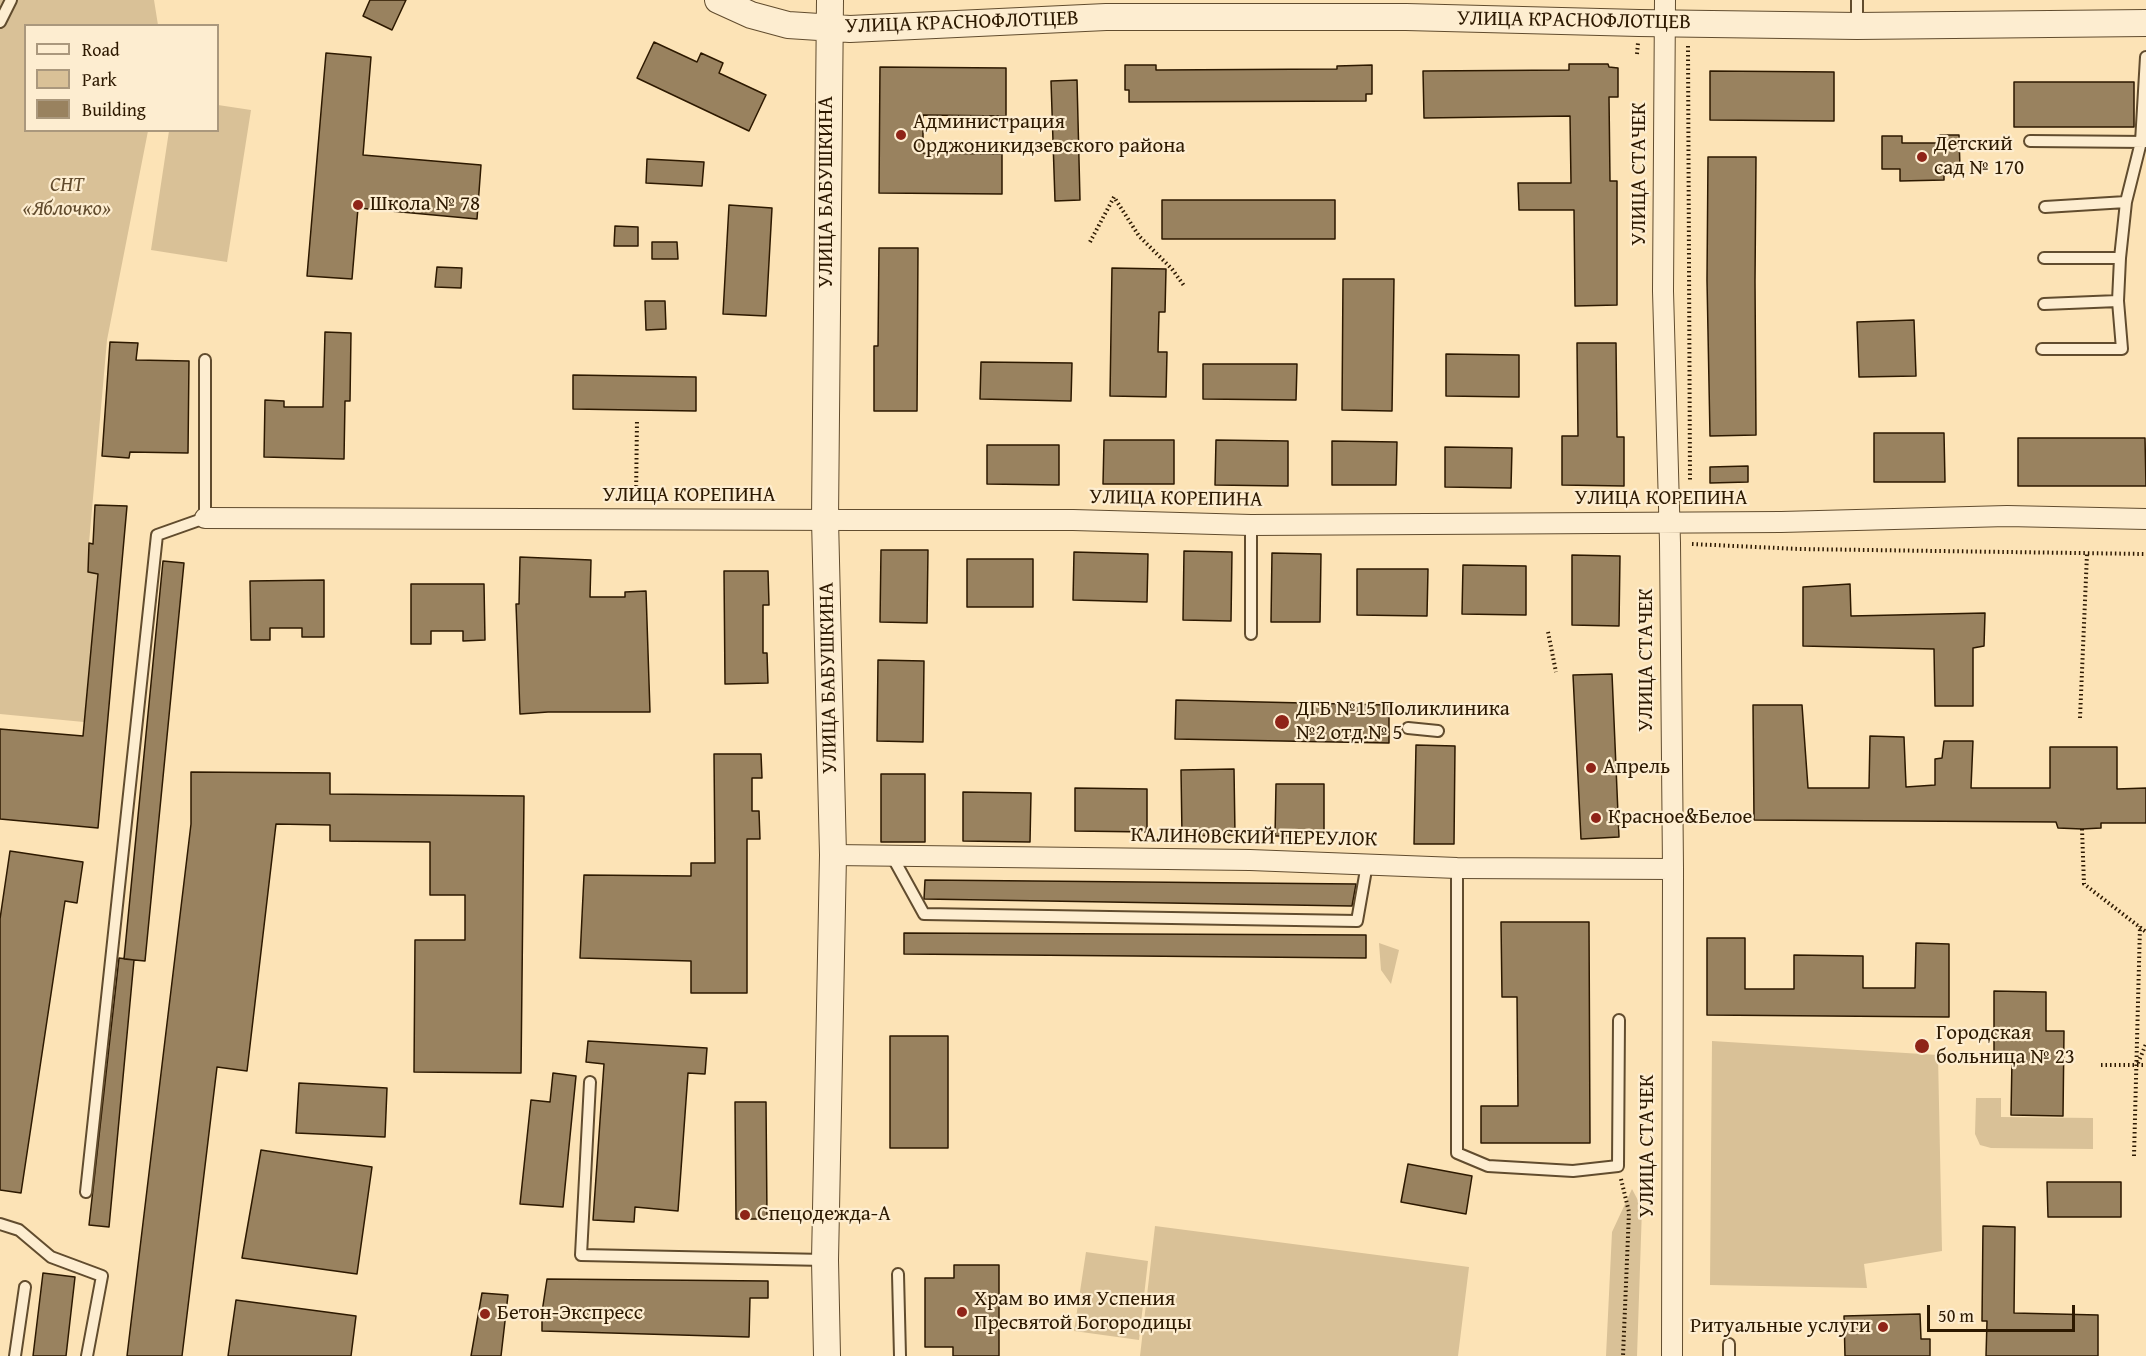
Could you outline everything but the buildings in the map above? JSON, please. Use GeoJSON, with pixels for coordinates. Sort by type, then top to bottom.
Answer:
{"type":"FeatureCollection","features":[{"type":"Feature","properties":{"kind":"street","name":"УЛИЦА КРАСНОФЛОТЦЕВ"},"geometry":{"type":"LineString","coordinates":[[718,0],[751,15],[788,25],[850,28],[1106,17],[1406,17],[1665,12],[1857,26],[2146,22]]}},
{"type":"Feature","properties":{"kind":"street","name":"УЛИЦА БАБУШКИНА"},"geometry":{"type":"LineString","coordinates":[[827,1356],[825,1260],[833,855],[825,519],[830,0]]}},
{"type":"Feature","properties":{"kind":"street","name":"УЛИЦА СТАЧЕК"},"geometry":{"type":"LineString","coordinates":[[1665,12],[1663,291],[1671,543],[1673,869],[1672,1356]]}},
{"type":"Feature","properties":{"kind":"street","name":"УЛИЦА КОРЕПИНА"},"geometry":{"type":"LineString","coordinates":[[205,518],[1072,520],[1251,525],[1781,522],[2007,516],[2146,519]]}},
{"type":"Feature","properties":{"kind":"street","name":"КАЛИНОВСКИЙ ПЕРЕУЛОК"},"geometry":{"type":"LineString","coordinates":[[833,855],[1250,860],[1457,868],[1673,869]]}},
{"type":"Feature","properties":{"kind":"lane"},"geometry":{"type":"LineString","coordinates":[[0,22],[11,0]]}},
{"type":"Feature","properties":{"kind":"lane"},"geometry":{"type":"LineString","coordinates":[[1857,0],[1857,26]]}},
{"type":"Feature","properties":{"kind":"lane"},"geometry":{"type":"LineString","coordinates":[[2042,349],[2122,349],[2118,301],[2120,258],[2126,202],[2144,142],[2146,57]]}},
{"type":"Feature","properties":{"kind":"lane"},"geometry":{"type":"LineString","coordinates":[[2030,141],[2144,142]]}},
{"type":"Feature","properties":{"kind":"lane"},"geometry":{"type":"LineString","coordinates":[[2045,207],[2126,202]]}},
{"type":"Feature","properties":{"kind":"lane"},"geometry":{"type":"LineString","coordinates":[[2044,258],[2120,258]]}},
{"type":"Feature","properties":{"kind":"lane"},"geometry":{"type":"LineString","coordinates":[[2044,304],[2118,301]]}},
{"type":"Feature","properties":{"kind":"lane"},"geometry":{"type":"LineString","coordinates":[[86,1192],[158,535],[205,518],[205,360]]}},
{"type":"Feature","properties":{"kind":"lane"},"geometry":{"type":"LineString","coordinates":[[1251,525],[1251,634]]}},
{"type":"Feature","properties":{"kind":"lane"},"geometry":{"type":"LineString","coordinates":[[1408,728],[1438,731]]}},
{"type":"Feature","properties":{"kind":"lane"},"geometry":{"type":"LineString","coordinates":[[892,856],[924,914],[970,915],[1357,921],[1367,864]]}},
{"type":"Feature","properties":{"kind":"lane"},"geometry":{"type":"LineString","coordinates":[[1457,868],[1457,1154],[1488,1166],[1573,1171],[1618,1166],[1619,1020]]}},
{"type":"Feature","properties":{"kind":"lane"},"geometry":{"type":"LineString","coordinates":[[590,1082],[581,1255],[825,1260]]}},
{"type":"Feature","properties":{"kind":"lane"},"geometry":{"type":"LineString","coordinates":[[0,1224],[19,1230],[51,1257],[102,1276],[87,1356]]}},
{"type":"Feature","properties":{"kind":"lane"},"geometry":{"type":"LineString","coordinates":[[898,1274],[900,1356]]}},
{"type":"Feature","properties":{"kind":"lane"},"geometry":{"type":"LineString","coordinates":[[15,1356],[25,1287]]}},
{"type":"Feature","properties":{"kind":"lane"},"geometry":{"type":"LineString","coordinates":[[1729,1356],[1730,1344]]}},
{"type":"Feature","properties":{"kind":"path"},"geometry":{"type":"LineString","coordinates":[[1090,242],[1114,197],[1139,236],[1172,268],[1185,287]]}},
{"type":"Feature","properties":{"kind":"path"},"geometry":{"type":"LineString","coordinates":[[636,501],[637,419]]}},
{"type":"Feature","properties":{"kind":"path"},"geometry":{"type":"LineString","coordinates":[[1671,543],[1799,549],[2146,555]]}},
{"type":"Feature","properties":{"kind":"path"},"geometry":{"type":"LineString","coordinates":[[2080,718],[2087,554]]}},
{"type":"Feature","properties":{"kind":"path"},"geometry":{"type":"LineString","coordinates":[[1548,632],[1557,672]]}},
{"type":"Feature","properties":{"kind":"path"},"geometry":{"type":"LineString","coordinates":[[2082,829],[2084,884],[2146,933]]}},
{"type":"Feature","properties":{"kind":"path"},"geometry":{"type":"LineString","coordinates":[[2134,1156],[2140,926]]}},
{"type":"Feature","properties":{"kind":"path"},"geometry":{"type":"LineString","coordinates":[[2137,1065],[2146,1044]]}},
{"type":"Feature","properties":{"kind":"path"},"geometry":{"type":"LineString","coordinates":[[2101,1065],[2146,1065]]}},
{"type":"Feature","properties":{"kind":"path"},"geometry":{"type":"LineString","coordinates":[[1618,1166],[1629,1212],[1623,1356]]}},
{"type":"Feature","properties":{"kind":"green space","name":"СНТ «Яблочко»"},"geometry":{"type":"Polygon","coordinates":[[[0,0],[154,0],[158,24],[24,24],[24,132],[148,132],[107,340],[89,543],[88,572],[98,574],[84,722],[0,714],[0,0]]]}},
{"type":"Feature","properties":{"kind":"green space"},"geometry":{"type":"Polygon","coordinates":[[[219,105],[251,110],[227,262],[151,250],[169,132],[219,132],[219,105]]]}},
{"type":"Feature","properties":{"kind":"green space"},"geometry":{"type":"Polygon","coordinates":[[[1379,943],[1399,950],[1391,984],[1381,970],[1379,943]]]}},
{"type":"Feature","properties":{"kind":"green space"},"geometry":{"type":"Polygon","coordinates":[[[1712,1041],[1938,1055],[1942,1251],[1864,1264],[1867,1288],[1710,1285],[1712,1041]]]}},
{"type":"Feature","properties":{"kind":"green space"},"geometry":{"type":"Polygon","coordinates":[[[1976,1098],[2001,1098],[2001,1117],[2093,1118],[2093,1149],[1991,1148],[1980,1145],[1975,1134],[1976,1098]]]}},
{"type":"Feature","properties":{"kind":"green space"},"geometry":{"type":"Polygon","coordinates":[[[1632,1189],[1642,1208],[1637,1356],[1606,1356],[1612,1232],[1632,1189]]]}},
{"type":"Feature","properties":{"kind":"green space"},"geometry":{"type":"Polygon","coordinates":[[[1155,1226],[1469,1267],[1458,1356],[1140,1356],[1155,1226]]]}},
{"type":"Feature","properties":{"kind":"green space"},"geometry":{"type":"Polygon","coordinates":[[[1086,1252],[1148,1261],[1139,1340],[1074,1331],[1086,1252]]]}},
{"type":"Feature","properties":{"kind":"place","name":"Администрация Орджоникидзевского района"},"geometry":{"type":"Point","coordinates":[901,135]}},
{"type":"Feature","properties":{"kind":"place","name":"Детский сад № 170"},"geometry":{"type":"Point","coordinates":[1922,157]}},
{"type":"Feature","properties":{"kind":"place","name":"Школа № 78"},"geometry":{"type":"Point","coordinates":[358,205]}},
{"type":"Feature","properties":{"kind":"place","name":"ДГБ №15 Поликлиника №2 отд.№ 5"},"geometry":{"type":"Point","coordinates":[1282,722]}},
{"type":"Feature","properties":{"kind":"place","name":"Апрель"},"geometry":{"type":"Point","coordinates":[1591,768]}},
{"type":"Feature","properties":{"kind":"place","name":"Красное&Белое"},"geometry":{"type":"Point","coordinates":[1596,818]}},
{"type":"Feature","properties":{"kind":"place","name":"Городская больница № 23"},"geometry":{"type":"Point","coordinates":[1922,1046]}},
{"type":"Feature","properties":{"kind":"place","name":"Спецодежда-А"},"geometry":{"type":"Point","coordinates":[745,1215]}},
{"type":"Feature","properties":{"kind":"place","name":"Храм во имя Успения Пресвятой Богородицы"},"geometry":{"type":"Point","coordinates":[962,1312]}},
{"type":"Feature","properties":{"kind":"place","name":"Бетон-Экспресс"},"geometry":{"type":"Point","coordinates":[485,1314]}},
{"type":"Feature","properties":{"kind":"place","name":"Ритуальные услуги"},"geometry":{"type":"Point","coordinates":[1883,1327]}}]}
